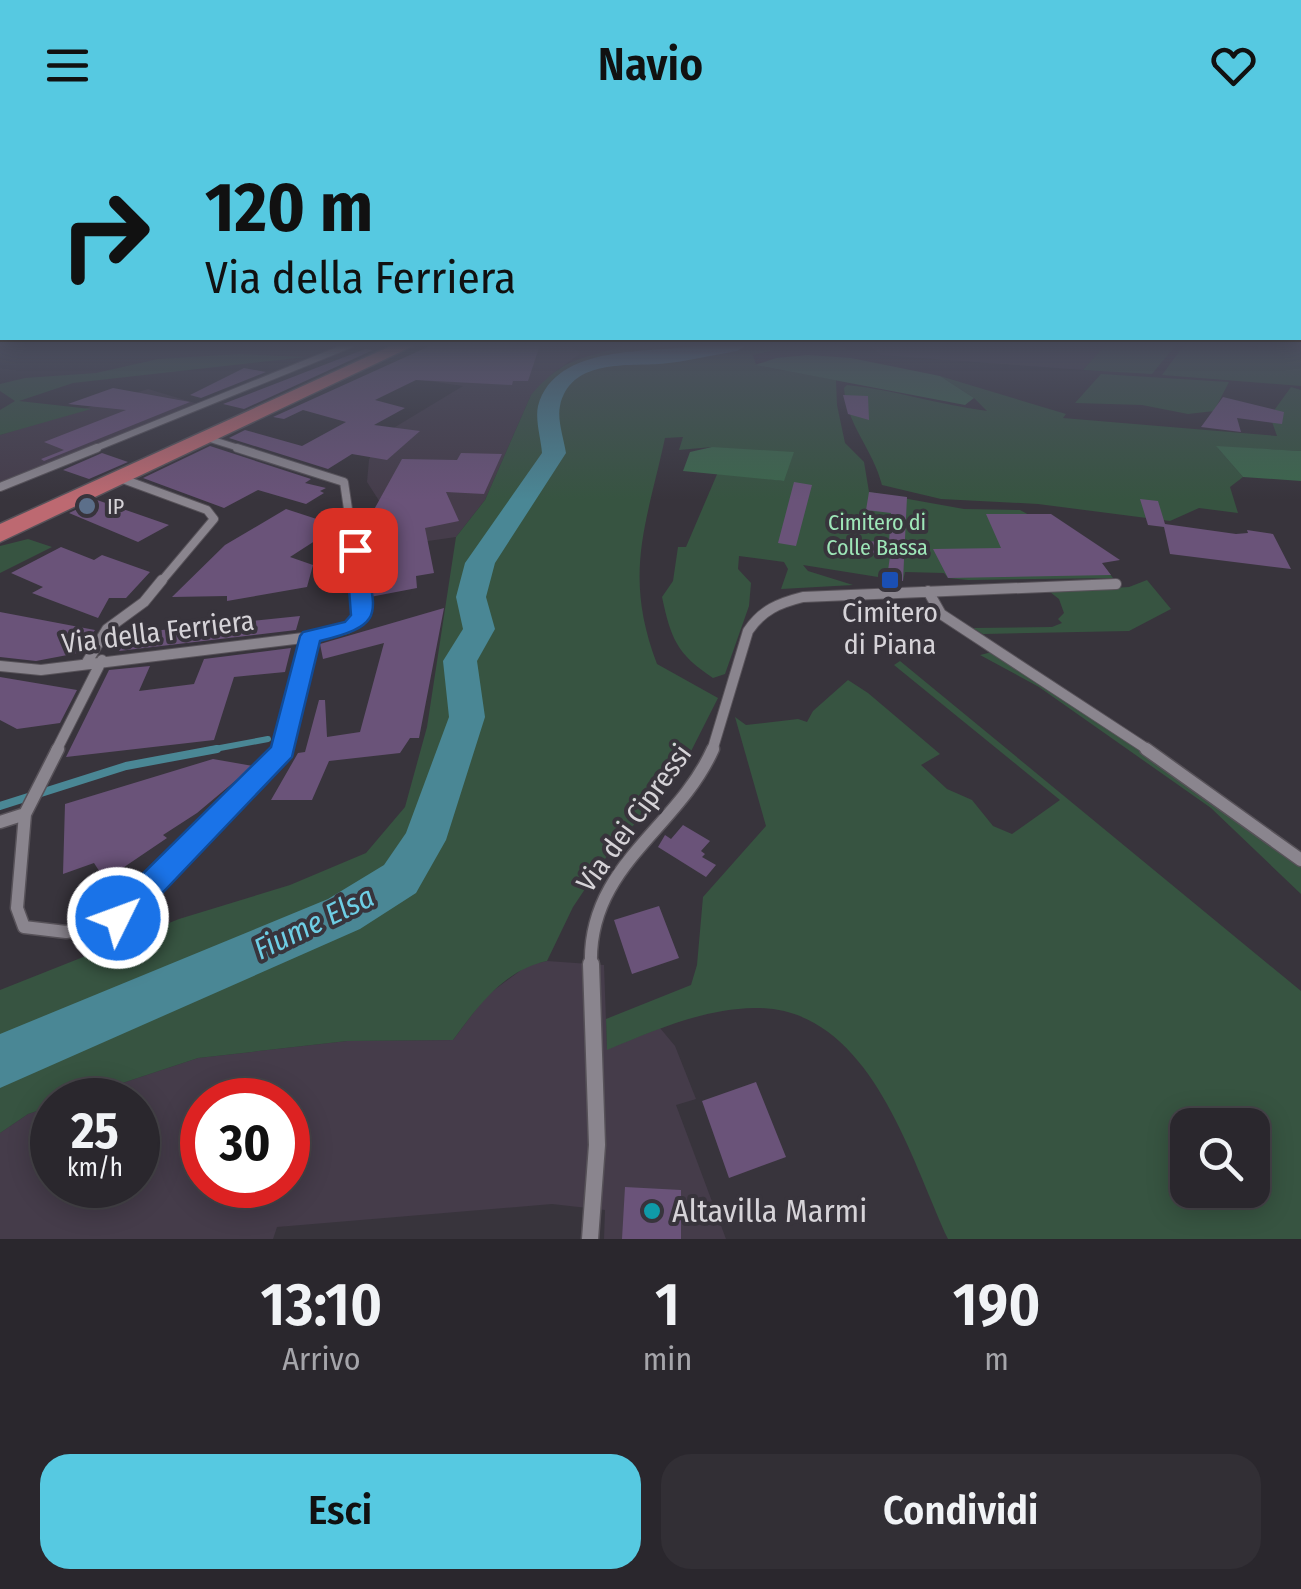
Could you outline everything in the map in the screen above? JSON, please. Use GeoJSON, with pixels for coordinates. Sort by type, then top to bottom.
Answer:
{"type":"FeatureCollection","features":[{"type":"Feature","properties":{"kind":"main road"},"geometry":{"type":"LineString","coordinates":[[0,534],[296,397]]}},
{"type":"Feature","properties":{"kind":"street"},"geometry":{"type":"LineString","coordinates":[[0,487],[223,397]]}},
{"type":"Feature","properties":{"kind":"street","name":"Via della Ferriera"},"geometry":{"type":"LineString","coordinates":[[0,666],[36,671],[311,636],[352,626],[362,610],[344,482],[207,438]]}},
{"type":"Feature","properties":{"kind":"street"},"geometry":{"type":"LineString","coordinates":[[87,662],[107,629],[137,609],[209,528],[214,517],[198,506],[120,478]]}},
{"type":"Feature","properties":{"kind":"street","name":"Via dei Cipressi"},"geometry":{"type":"LineString","coordinates":[[590,1239],[597,1144],[590,937],[603,897],[708,760],[720,733],[753,622],[773,607],[803,597],[1116,584]]}},
{"type":"Feature","properties":{"kind":"street"},"geometry":{"type":"LineString","coordinates":[[928,591],[941,614],[1188,776],[1301,860]]}},
{"type":"Feature","properties":{"kind":"street"},"geometry":{"type":"LineString","coordinates":[[102,660],[25,814],[17,908],[24,927],[53,931],[98,925],[128,912],[145,895],[283,751],[311,636]]}},
{"type":"Feature","properties":{"kind":"street"},"geometry":{"type":"LineString","coordinates":[[0,822],[25,814]]}},
{"type":"Feature","properties":{"kind":"shaded area"},"geometry":{"type":"Polygon","coordinates":[[[123,397],[174,397],[198,404],[0,482],[0,435],[123,397]]]}},
{"type":"Feature","properties":{"kind":"shaded area"},"geometry":{"type":"Polygon","coordinates":[[[445,397],[530,397],[485,500],[456,537],[400,545],[396,527],[367,482],[377,438],[445,397]]]}},
{"type":"Feature","properties":{"kind":"shaded area"},"geometry":{"type":"Polygon","coordinates":[[[547,961],[604,965],[607,1049],[660,1028],[675,1046],[696,1099],[676,1105],[726,1239],[604,1239],[605,1210],[552,1204],[277,1227],[273,1239],[0,1239],[0,1133],[28,1114],[30,1208],[160,1208],[160,1078],[138,1078],[198,1058],[347,1041],[453,1040],[486,996],[528,965],[547,961]]]}},
{"type":"Feature","properties":{"kind":"green space"},"geometry":{"type":"Polygon","coordinates":[[[9,397],[32,397],[19,401],[91,409],[0,435],[0,410],[15,401],[9,397]]]}},
{"type":"Feature","properties":{"kind":"green space","name":"Cimitero di Colle Bassa"},"geometry":{"type":"Polygon","coordinates":[[[530,397],[837,397],[845,443],[864,462],[869,492],[964,509],[1020,510],[1090,548],[1113,578],[968,580],[948,578],[944,573],[905,572],[903,581],[803,565],[808,571],[853,585],[781,589],[788,569],[784,562],[739,556],[738,569],[751,583],[749,606],[725,674],[713,678],[683,653],[665,612],[662,597],[673,581],[678,547],[686,547],[718,472],[784,481],[712,447],[679,450],[683,437],[665,438],[641,550],[641,603],[657,664],[718,698],[682,769],[607,856],[573,907],[547,961],[505,981],[482,1002],[453,1040],[347,1041],[198,1058],[138,1078],[30,1078],[30,1113],[0,1133],[0,990],[179,919],[290,885],[366,853],[405,807],[427,727],[456,537],[485,500],[530,397]]]}},
{"type":"Feature","properties":{"kind":"green space"},"geometry":{"type":"Polygon","coordinates":[[[845,397],[912,397],[987,411],[974,398],[1009,397],[1066,414],[1063,418],[1277,436],[1270,416],[1284,397],[1301,397],[1301,451],[1217,447],[1243,477],[1230,487],[1238,513],[1199,508],[1170,521],[1038,504],[941,499],[882,485],[845,397]]]}},
{"type":"Feature","properties":{"kind":"green space"},"geometry":{"type":"Polygon","coordinates":[[[922,397],[974,398],[965,405],[922,397]]]}},
{"type":"Feature","properties":{"kind":"green space"},"geometry":{"type":"Polygon","coordinates":[[[1081,397],[1221,397],[1214,411],[1188,414],[1142,405],[1075,403],[1081,397]]]}},
{"type":"Feature","properties":{"kind":"green space"},"geometry":{"type":"Polygon","coordinates":[[[1216,446],[1301,451],[1301,481],[1243,477],[1216,446]]]}},
{"type":"Feature","properties":{"kind":"green space"},"geometry":{"type":"Polygon","coordinates":[[[712,447],[794,452],[784,481],[683,471],[690,452],[712,447]]]}},
{"type":"Feature","properties":{"kind":"green space"},"geometry":{"type":"Polygon","coordinates":[[[28,539],[52,547],[0,573],[0,546],[28,539]]]}},
{"type":"Feature","properties":{"kind":"green space"},"geometry":{"type":"Polygon","coordinates":[[[1147,580],[1171,609],[1129,631],[983,634],[973,628],[1052,627],[1062,623],[1058,619],[1064,613],[1059,599],[1050,592],[1129,587],[1147,580]]]}},
{"type":"Feature","properties":{"kind":"green space"},"geometry":{"type":"Polygon","coordinates":[[[992,652],[1206,793],[1301,864],[1301,894],[1211,808],[1039,687],[980,655],[992,652]]]}},
{"type":"Feature","properties":{"kind":"green space"},"geometry":{"type":"Polygon","coordinates":[[[900,661],[1301,991],[1301,1239],[948,1239],[880,1091],[856,1058],[827,1031],[794,1014],[735,1009],[678,1022],[607,1050],[606,1019],[691,985],[697,965],[703,897],[766,826],[735,717],[746,725],[798,719],[807,722],[813,711],[848,680],[940,754],[921,765],[947,789],[972,800],[993,826],[1012,834],[1060,800],[894,665],[900,661]]]}},
{"type":"Feature","properties":{"kind":"building"},"geometry":{"type":"Polygon","coordinates":[[[88,397],[161,397],[190,402],[44,461],[41,459],[64,450],[44,442],[126,410],[68,404],[88,397]]]}},
{"type":"Feature","properties":{"kind":"building"},"geometry":{"type":"Polygon","coordinates":[[[242,397],[271,397],[244,409],[223,404],[242,397]]]}},
{"type":"Feature","properties":{"kind":"building"},"geometry":{"type":"Polygon","coordinates":[[[318,397],[382,397],[375,400],[405,408],[374,425],[420,431],[387,460],[352,454],[328,469],[229,438],[245,430],[302,446],[346,422],[303,410],[284,419],[273,417],[318,397]]]}},
{"type":"Feature","properties":{"kind":"building"},"geometry":{"type":"Polygon","coordinates":[[[843,397],[868,397],[869,420],[848,414],[843,397]]]}},
{"type":"Feature","properties":{"kind":"building"},"geometry":{"type":"Polygon","coordinates":[[[1223,397],[1284,412],[1282,424],[1237,418],[1241,432],[1201,427],[1223,397]]]}},
{"type":"Feature","properties":{"kind":"building"},"geometry":{"type":"Polygon","coordinates":[[[210,446],[311,479],[305,483],[326,488],[306,504],[258,490],[224,508],[143,478],[210,446]]]}},
{"type":"Feature","properties":{"kind":"building"},"geometry":{"type":"Polygon","coordinates":[[[102,453],[128,462],[89,479],[63,470],[102,453]]]}},
{"type":"Feature","properties":{"kind":"building"},"geometry":{"type":"Polygon","coordinates":[[[461,453],[502,454],[484,494],[446,492],[459,521],[425,528],[434,573],[416,576],[417,588],[370,597],[359,517],[371,515],[402,459],[457,460],[461,453]]]}},
{"type":"Feature","properties":{"kind":"building"},"geometry":{"type":"Polygon","coordinates":[[[794,482],[812,485],[796,546],[778,543],[794,482]]]}},
{"type":"Feature","properties":{"kind":"building"},"geometry":{"type":"Polygon","coordinates":[[[869,492],[907,497],[903,581],[887,578],[890,556],[860,551],[861,541],[889,542],[891,513],[866,510],[869,492]]]}},
{"type":"Feature","properties":{"kind":"building"},"geometry":{"type":"Polygon","coordinates":[[[1140,499],[1158,501],[1165,524],[1236,534],[1248,533],[1247,530],[1273,534],[1291,569],[1170,554],[1164,527],[1148,525],[1140,499]]]}},
{"type":"Feature","properties":{"kind":"building"},"geometry":{"type":"Polygon","coordinates":[[[97,500],[169,525],[138,542],[69,513],[97,500]]]}},
{"type":"Feature","properties":{"kind":"building"},"geometry":{"type":"Polygon","coordinates":[[[286,509],[338,526],[290,557],[313,565],[307,587],[227,601],[227,596],[172,597],[225,545],[286,509]]]}},
{"type":"Feature","properties":{"kind":"building"},"geometry":{"type":"Polygon","coordinates":[[[986,514],[1051,514],[1120,560],[1102,563],[1111,575],[948,578],[933,549],[1001,548],[986,514]]]}},
{"type":"Feature","properties":{"kind":"building"},"geometry":{"type":"Polygon","coordinates":[[[61,547],[94,560],[102,555],[150,572],[126,598],[109,598],[98,618],[32,593],[43,587],[11,573],[61,547]]]}},
{"type":"Feature","properties":{"kind":"building"},"geometry":{"type":"Polygon","coordinates":[[[444,608],[419,738],[410,738],[400,753],[329,761],[312,800],[271,800],[298,753],[305,752],[319,700],[325,700],[327,737],[360,732],[384,643],[323,659],[320,644],[444,608]]]}},
{"type":"Feature","properties":{"kind":"building"},"geometry":{"type":"Polygon","coordinates":[[[0,612],[95,630],[78,653],[36,661],[0,657],[0,612]]]}},
{"type":"Feature","properties":{"kind":"building"},"geometry":{"type":"Polygon","coordinates":[[[300,616],[296,630],[119,651],[131,626],[155,624],[152,631],[300,616]]]}},
{"type":"Feature","properties":{"kind":"building"},"geometry":{"type":"Polygon","coordinates":[[[291,648],[285,672],[234,677],[214,740],[66,757],[109,670],[150,666],[139,691],[194,684],[204,659],[291,648]]]}},
{"type":"Feature","properties":{"kind":"building"},"geometry":{"type":"Polygon","coordinates":[[[0,677],[77,690],[60,723],[17,729],[0,720],[0,677]]]}},
{"type":"Feature","properties":{"kind":"building"},"geometry":{"type":"Polygon","coordinates":[[[213,759],[253,766],[197,813],[163,835],[167,838],[105,880],[94,863],[63,874],[65,804],[213,759]]]}},
{"type":"Feature","properties":{"kind":"building"},"geometry":{"type":"Polygon","coordinates":[[[683,825],[710,841],[701,851],[705,854],[702,857],[716,865],[706,877],[658,847],[665,835],[671,839],[683,825]]]}},
{"type":"Feature","properties":{"kind":"building"},"geometry":{"type":"Polygon","coordinates":[[[659,906],[679,958],[632,974],[614,920],[659,906]]]}},
{"type":"Feature","properties":{"kind":"building"},"geometry":{"type":"Polygon","coordinates":[[[756,1082],[786,1157],[729,1178],[702,1101],[756,1082]]]}},
{"type":"Feature","properties":{"kind":"building","name":"Altavilla Marmi"},"geometry":{"type":"Polygon","coordinates":[[[625,1187],[681,1190],[681,1239],[622,1239],[625,1187]]]}},
{"type":"Feature","properties":{"kind":"waterway","name":"Fiume Elsa"},"geometry":{"type":"LineString","coordinates":[[0,1061],[344,914],[400,879],[425,840],[467,717],[460,661],[479,629],[471,597],[480,563],[554,453],[548,409],[553,397]]}},
{"type":"Feature","properties":{"kind":"waterway"},"geometry":{"type":"LineString","coordinates":[[204,751],[268,739]]}},
{"type":"Feature","properties":{"kind":"waterway"},"geometry":{"type":"LineString","coordinates":[[0,806],[126,766],[217,749]]}},
{"type":"Feature","properties":{"kind":"place","name":"IP"},"geometry":{"type":"Point","coordinates":[87,506]}},
{"type":"Feature","properties":{"kind":"place","name":"Cimitero di Piana"},"geometry":{"type":"Point","coordinates":[890,580]}},
{"type":"Feature","properties":{"kind":"place","name":"Altavilla Marmi"},"geometry":{"type":"Point","coordinates":[652,1211]}},
{"type":"Feature","properties":{"kind":"route"},"geometry":{"type":"LineString","coordinates":[[118,918],[134,907],[283,751],[311,636],[352,626],[360,617],[363,606],[355,550]]}}]}
